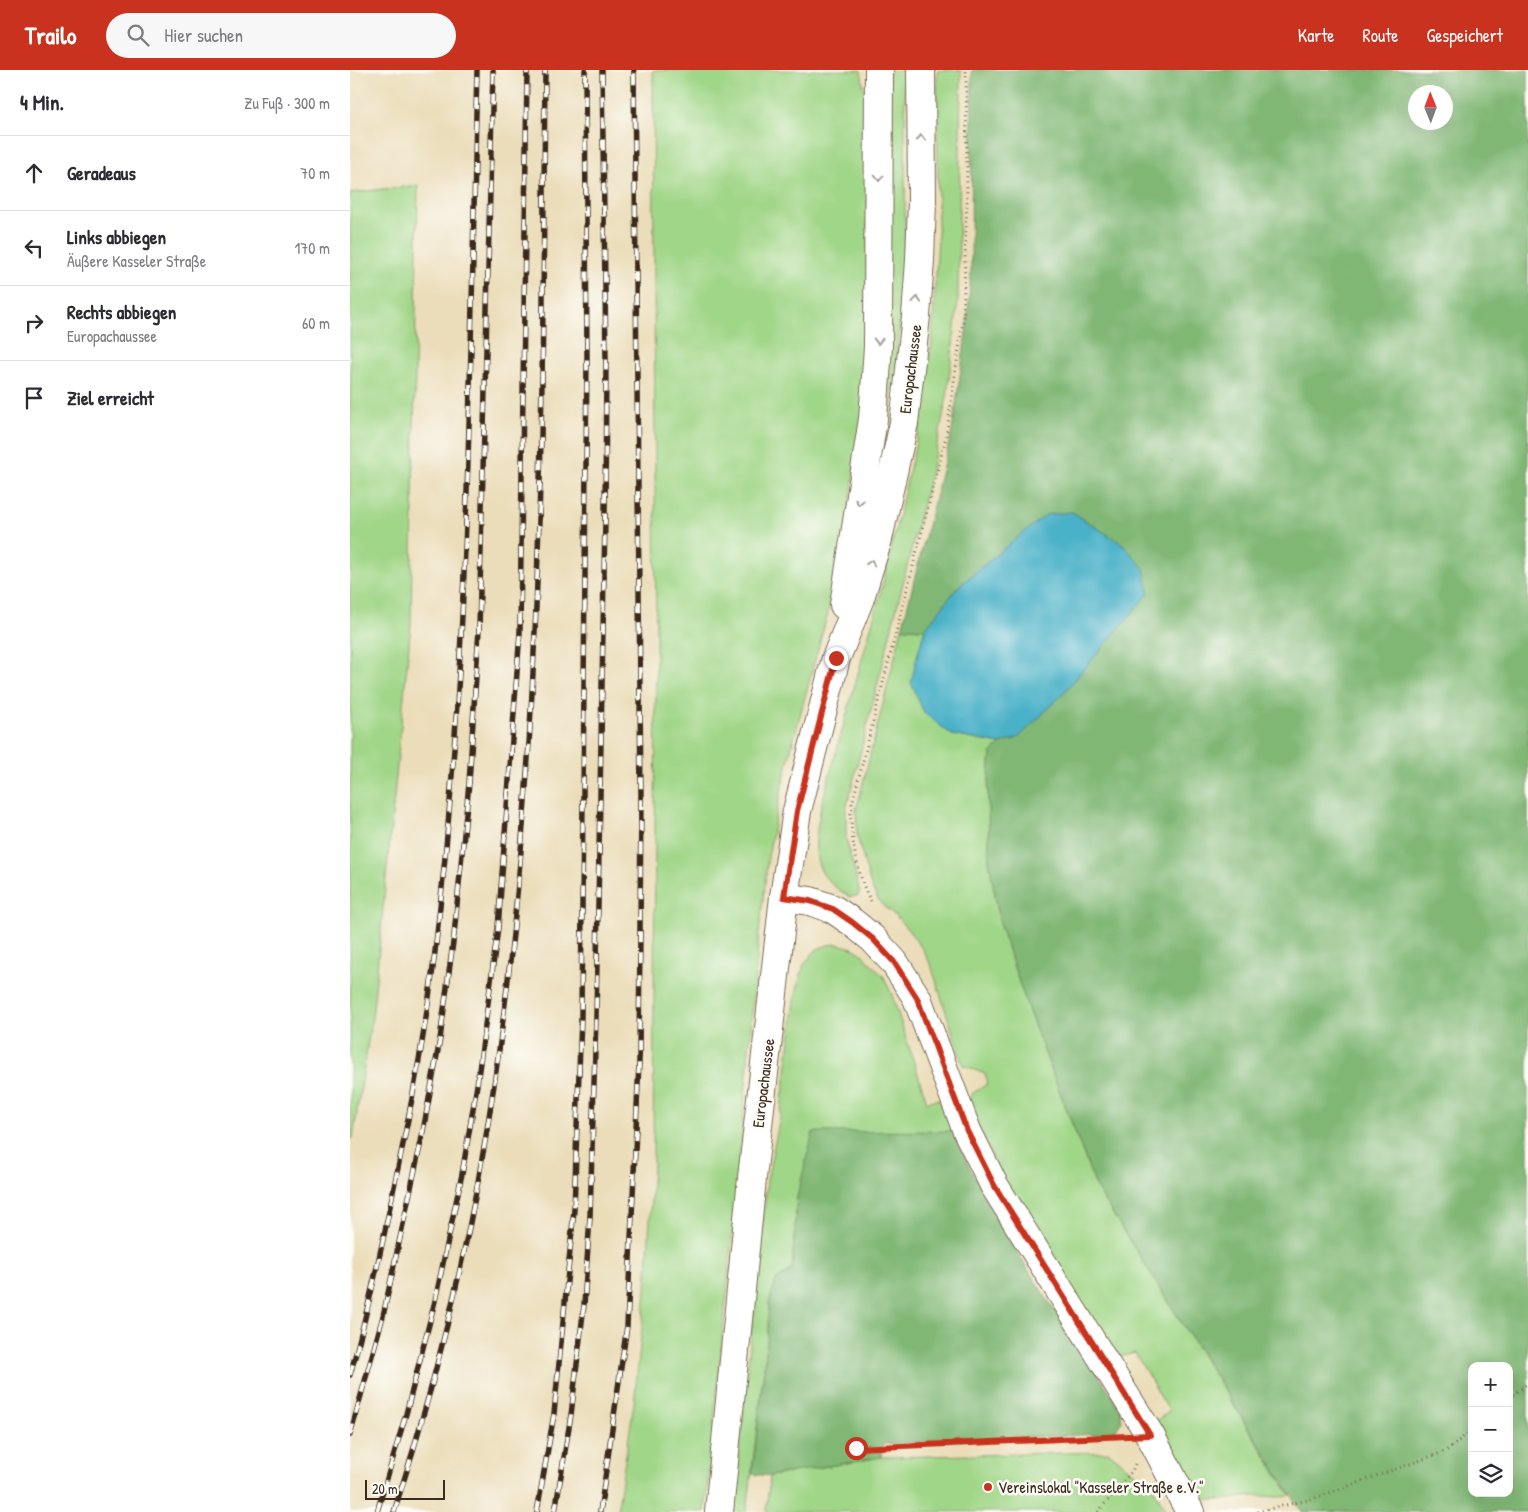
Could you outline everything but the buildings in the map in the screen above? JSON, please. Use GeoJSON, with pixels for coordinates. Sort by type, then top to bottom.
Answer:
{"type":"FeatureCollection","features":[{"type":"Feature","properties":{"kind":"main road","name":"Europachaussee"},"geometry":{"type":"LineString","coordinates":[[719,1512],[752,1178],[784,897],[797,811],[836,658],[873,419],[878,347],[879,70]]}},
{"type":"Feature","properties":{"kind":"main road","name":"Europachaussee"},"geometry":{"type":"LineString","coordinates":[[836,658],[860,598],[878,538],[904,423],[920,260],[922,201],[921,70]]}},
{"type":"Feature","properties":{"kind":"main road"},"geometry":{"type":"LineString","coordinates":[[784,897],[810,901],[833,909],[873,939],[894,962],[917,998],[967,1131],[994,1185],[1150,1435],[1190,1512]]}},
{"type":"Feature","properties":{"kind":"path"},"geometry":{"type":"LineString","coordinates":[[872,902],[867,895],[862,879],[854,847],[850,819],[946,437],[964,321],[967,199],[966,70]]}},
{"type":"Feature","properties":{"kind":"path"},"geometry":{"type":"LineString","coordinates":[[1513,1395],[1528,1383]]}},
{"type":"Feature","properties":{"kind":"path"},"geometry":{"type":"LineString","coordinates":[[1257,1512],[1316,1498],[1446,1451],[1468,1433]]}},
{"type":"Feature","properties":{"kind":"path"},"geometry":{"type":"LineString","coordinates":[[856,1448],[1150,1435],[1132,1471],[1098,1512]]}},
{"type":"Feature","properties":{"kind":"green space"},"geometry":{"type":"Polygon","coordinates":[[[653,70],[861,70],[866,104],[870,368],[840,568],[792,745],[768,857],[759,934],[736,1200],[705,1512],[617,1512],[634,1403],[646,1290],[653,1162],[656,670],[653,70]]]}},
{"type":"Feature","properties":{"kind":"green space"},"geometry":{"type":"Polygon","coordinates":[[[889,70],[905,70],[905,191],[901,313],[888,422],[884,421],[889,70]]]}},
{"type":"Feature","properties":{"kind":"green space"},"geometry":{"type":"Polygon","coordinates":[[[937,70],[961,70],[958,301],[947,397],[933,463],[846,810],[846,838],[859,889],[857,896],[849,897],[832,884],[821,871],[816,853],[816,834],[821,806],[883,584],[920,425],[932,341],[938,237],[937,70]]]}},
{"type":"Feature","properties":{"kind":"green space"},"geometry":{"type":"Polygon","coordinates":[[[972,70],[1528,70],[1528,1512],[1302,1512],[1097,1189],[1030,1014],[1001,929],[989,861],[988,789],[991,753],[1000,744],[1018,738],[1124,545],[1072,512],[1019,536],[958,587],[925,629],[902,628],[952,431],[967,327],[971,271],[972,70]]]}},
{"type":"Feature","properties":{"kind":"green space"},"geometry":{"type":"Polygon","coordinates":[[[418,185],[411,624],[373,1010],[353,1138],[350,1139],[350,193],[418,185]]]}},
{"type":"Feature","properties":{"kind":"green space"},"geometry":{"type":"Polygon","coordinates":[[[902,628],[925,629],[916,660],[952,735],[1000,744],[991,753],[988,789],[989,861],[1001,929],[1030,1014],[1097,1189],[1291,1496],[1255,1496],[1214,1500],[1198,1497],[1191,1492],[1156,1421],[1169,1411],[1135,1353],[1116,1358],[1013,1204],[968,1100],[972,1094],[988,1083],[985,1074],[963,1065],[931,965],[909,931],[877,898],[871,886],[857,836],[856,810],[902,628]]]}},
{"type":"Feature","properties":{"kind":"green space"},"geometry":{"type":"Polygon","coordinates":[[[837,944],[853,948],[861,953],[884,977],[892,995],[927,1102],[939,1099],[953,1131],[797,1197],[792,1269],[776,1281],[747,1512],[733,1512],[767,1180],[780,1118],[796,993],[804,964],[817,949],[837,944]]]}},
{"type":"Feature","properties":{"kind":"green space"},"geometry":{"type":"Polygon","coordinates":[[[953,1131],[969,1166],[1006,1234],[1112,1395],[1120,1410],[1122,1421],[1115,1431],[1100,1434],[883,1444],[881,1457],[770,1476],[752,1474],[767,1344],[769,1302],[776,1281],[792,1269],[797,1197],[813,1132],[953,1131]]]}},
{"type":"Feature","properties":{"kind":"green space"},"geometry":{"type":"Polygon","coordinates":[[[1109,1452],[1154,1489],[1166,1512],[766,1512],[770,1476],[881,1457],[1109,1452]]]}},
{"type":"Feature","properties":{"kind":"water"},"geometry":{"type":"Polygon","coordinates":[[[1072,512],[1124,545],[1144,569],[1149,593],[1062,695],[1018,738],[1000,744],[952,735],[924,713],[911,683],[925,629],[958,587],[1019,536],[1046,515],[1072,512]]]}},
{"type":"Feature","properties":{"kind":"railway"},"geometry":{"type":"LineString","coordinates":[[350,1375],[380,1255],[408,1120],[429,996],[448,826],[456,718],[467,502],[477,70]]}},
{"type":"Feature","properties":{"kind":"railway"},"geometry":{"type":"LineString","coordinates":[[350,1435],[383,1316],[421,1142],[440,1039],[454,935],[469,783],[479,630],[493,70]]}},
{"type":"Feature","properties":{"kind":"railway"},"geometry":{"type":"LineString","coordinates":[[377,1512],[406,1414],[435,1301],[462,1174],[477,1085],[498,928],[520,632],[527,70]]}},
{"type":"Feature","properties":{"kind":"railway"},"geometry":{"type":"LineString","coordinates":[[394,1512],[426,1407],[465,1247],[486,1139],[510,959],[523,832],[537,578],[541,451],[545,70]]}},
{"type":"Feature","properties":{"kind":"railway"},"geometry":{"type":"LineString","coordinates":[[537,1512],[554,1414],[574,1210],[581,1017],[587,357],[585,70]]}},
{"type":"Feature","properties":{"kind":"railway"},"geometry":{"type":"LineString","coordinates":[[555,1512],[571,1415],[584,1305],[590,1217],[596,1017],[605,520],[606,359],[602,70]]}},
{"type":"Feature","properties":{"kind":"railway"},"geometry":{"type":"LineString","coordinates":[[600,1512],[627,1326],[639,1063],[641,798],[634,70]]}},
{"type":"Feature","properties":{"kind":"place","name":"Vereinslokal \"Kasseler Straße e.V.\""},"geometry":{"type":"Point","coordinates":[988,1487]}},
{"type":"Feature","properties":{"kind":"route"},"geometry":{"type":"LineString","coordinates":[[836,658],[797,811],[784,897],[810,901],[833,909],[873,939],[894,962],[917,998],[967,1131],[994,1185],[1150,1435],[856,1448]]}}]}
